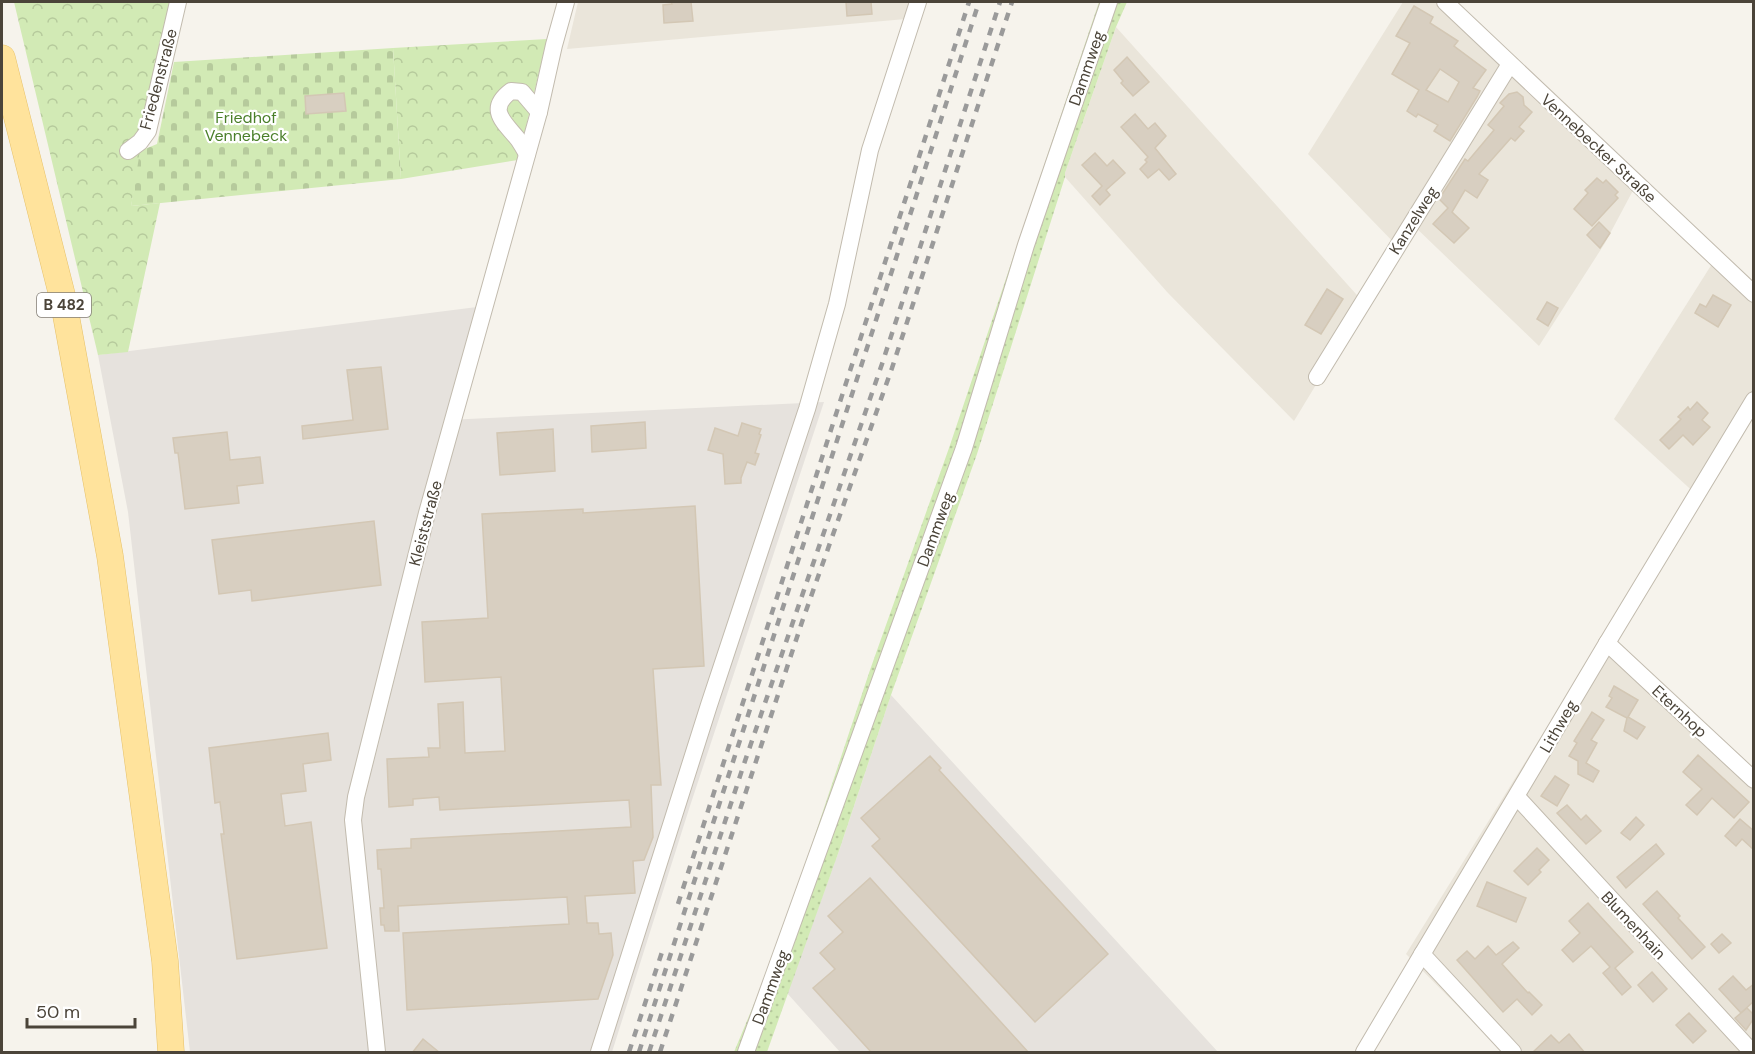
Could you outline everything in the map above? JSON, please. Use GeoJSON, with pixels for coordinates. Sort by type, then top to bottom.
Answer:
{"type":"FeatureCollection","features":[{"type":"Feature","properties":{"kind":"main road","name":"B 482"},"geometry":{"type":"LineString","coordinates":[[2,57],[63,299],[110,556],[165,961],[171,1053]]}},
{"type":"Feature","properties":{"kind":"street","name":"Friedenstraße"},"geometry":{"type":"LineString","coordinates":[[128,152],[148,131],[178,2]]}},
{"type":"Feature","properties":{"kind":"street","name":"Kleiststraße"},"geometry":{"type":"LineString","coordinates":[[377,1053],[353,820],[356,797],[427,513],[539,112],[566,2]]}},
{"type":"Feature","properties":{"kind":"street"},"geometry":{"type":"LineString","coordinates":[[599,1053],[709,705],[807,409],[837,304],[870,150],[918,2]]}},
{"type":"Feature","properties":{"kind":"street","name":"Dammweg"},"geometry":{"type":"LineString","coordinates":[[746,1053],[964,448],[1026,244],[1109,2]]}},
{"type":"Feature","properties":{"kind":"street","name":"Vennebecker Straße"},"geometry":{"type":"LineString","coordinates":[[1445,2],[1754,294]]}},
{"type":"Feature","properties":{"kind":"street","name":"Kanzelweg"},"geometry":{"type":"LineString","coordinates":[[1317,377],[1510,64]]}},
{"type":"Feature","properties":{"kind":"street"},"geometry":{"type":"LineString","coordinates":[[527,154],[500,119],[498,109],[503,97],[511,91],[522,92],[539,112]]}},
{"type":"Feature","properties":{"kind":"street","name":"Lithweg"},"geometry":{"type":"LineString","coordinates":[[1364,1053],[1754,400]]}},
{"type":"Feature","properties":{"kind":"street","name":"Eternhop"},"geometry":{"type":"LineString","coordinates":[[1607,643],[1754,780]]}},
{"type":"Feature","properties":{"kind":"street","name":"Blumenhain"},"geometry":{"type":"LineString","coordinates":[[1517,797],[1752,1053]]}},
{"type":"Feature","properties":{"kind":"street"},"geometry":{"type":"LineString","coordinates":[[1422,954],[1513,1053]]}},
{"type":"Feature","properties":{"kind":"shaded area"},"geometry":{"type":"Polygon","coordinates":[[[578,2],[923,2],[917,18],[567,49],[578,2]]]}},
{"type":"Feature","properties":{"kind":"shaded area"},"geometry":{"type":"Polygon","coordinates":[[[1403,2],[1450,2],[1638,181],[1605,243],[1539,346],[1412,224],[1399,248],[1308,154],[1403,2]]]}},
{"type":"Feature","properties":{"kind":"shaded area"},"geometry":{"type":"Polygon","coordinates":[[[1116,27],[1365,304],[1294,421],[1168,293],[1065,177],[1116,27]]]}},
{"type":"Feature","properties":{"kind":"shaded area"},"geometry":{"type":"Polygon","coordinates":[[[1717,256],[1753,291],[1753,407],[1699,497],[1614,419],[1717,256]]]}},
{"type":"Feature","properties":{"kind":"shaded area"},"geometry":{"type":"Polygon","coordinates":[[[477,307],[447,420],[824,402],[689,809],[612,1052],[190,1052],[128,512],[98,355],[477,307]]]}},
{"type":"Feature","properties":{"kind":"shaded area"},"geometry":{"type":"Polygon","coordinates":[[[1604,635],[1753,777],[1753,1052],[1503,1052],[1406,954],[1604,635]]]}},
{"type":"Feature","properties":{"kind":"shaded area"},"geometry":{"type":"Polygon","coordinates":[[[891,695],[1218,1052],[840,1052],[787,993],[839,851],[891,695]]]}},
{"type":"Feature","properties":{"kind":"green space"},"geometry":{"type":"Polygon","coordinates":[[[14,2],[172,2],[131,206],[160,203],[128,352],[98,355],[14,2]]]}},
{"type":"Feature","properties":{"kind":"green space"},"geometry":{"type":"Polygon","coordinates":[[[1099,2],[1127,2],[1116,27],[1065,173],[977,454],[891,695],[839,851],[767,1052],[734,1052],[764,980],[813,841],[870,670],[949,448],[1099,2]]]}},
{"type":"Feature","properties":{"kind":"green space"},"geometry":{"type":"Polygon","coordinates":[[[547,39],[518,160],[401,179],[393,48],[547,39]]]}},
{"type":"Feature","properties":{"kind":"green space","name":"Friedhof Vennebeck"},"geometry":{"type":"Polygon","coordinates":[[[393,48],[401,179],[131,206],[140,151],[157,144],[174,62],[393,48]]]}},
{"type":"Feature","properties":{"kind":"building"},"geometry":{"type":"Polygon","coordinates":[[[671,2],[691,2],[693,21],[664,23],[663,5],[672,4],[671,2]]]}},
{"type":"Feature","properties":{"kind":"building"},"geometry":{"type":"Polygon","coordinates":[[[846,2],[871,2],[872,14],[847,16],[846,2]]]}},
{"type":"Feature","properties":{"kind":"building"},"geometry":{"type":"Polygon","coordinates":[[[1414,6],[1433,17],[1430,23],[1458,41],[1454,46],[1486,70],[1473,88],[1480,91],[1477,97],[1450,141],[1434,131],[1438,125],[1407,111],[1419,90],[1392,74],[1410,43],[1396,36],[1414,6]],[[1440,69],[1426,90],[1448,102],[1459,82],[1440,69]]]}},
{"type":"Feature","properties":{"kind":"building"},"geometry":{"type":"Polygon","coordinates":[[[1127,57],[1149,82],[1133,96],[1121,83],[1123,81],[1114,70],[1127,57]]]}},
{"type":"Feature","properties":{"kind":"building"},"geometry":{"type":"Polygon","coordinates":[[[1517,92],[1523,97],[1524,105],[1532,112],[1519,127],[1524,131],[1515,141],[1511,138],[1479,174],[1488,180],[1477,198],[1465,190],[1452,212],[1469,228],[1454,243],[1433,224],[1448,208],[1439,199],[1465,159],[1468,161],[1494,130],[1488,125],[1504,106],[1500,103],[1509,94],[1517,92]]]}},
{"type":"Feature","properties":{"kind":"building"},"geometry":{"type":"Polygon","coordinates":[[[344,93],[346,111],[306,114],[305,96],[344,93]]]}},
{"type":"Feature","properties":{"kind":"building"},"geometry":{"type":"Polygon","coordinates":[[[1135,114],[1148,129],[1155,123],[1166,136],[1155,148],[1176,174],[1169,180],[1159,169],[1148,178],[1140,169],[1147,162],[1145,160],[1148,157],[1121,127],[1135,114]]]}},
{"type":"Feature","properties":{"kind":"building"},"geometry":{"type":"Polygon","coordinates":[[[1095,153],[1107,166],[1113,160],[1125,173],[1106,190],[1110,195],[1100,205],[1092,196],[1102,186],[1082,165],[1095,153]]]}},
{"type":"Feature","properties":{"kind":"building"},"geometry":{"type":"Polygon","coordinates":[[[1597,178],[1603,183],[1606,180],[1618,192],[1615,195],[1618,198],[1592,226],[1574,209],[1588,193],[1585,190],[1597,178]]]}},
{"type":"Feature","properties":{"kind":"building"},"geometry":{"type":"Polygon","coordinates":[[[1599,222],[1610,233],[1600,248],[1587,235],[1599,222]]]}},
{"type":"Feature","properties":{"kind":"building"},"geometry":{"type":"Polygon","coordinates":[[[1327,289],[1343,299],[1321,334],[1305,325],[1327,289]]]}},
{"type":"Feature","properties":{"kind":"building"},"geometry":{"type":"Polygon","coordinates":[[[1713,295],[1731,305],[1718,327],[1695,313],[1700,304],[1706,307],[1713,295]]]}},
{"type":"Feature","properties":{"kind":"building"},"geometry":{"type":"Polygon","coordinates":[[[1547,302],[1558,308],[1548,326],[1537,319],[1547,302]]]}},
{"type":"Feature","properties":{"kind":"building"},"geometry":{"type":"Polygon","coordinates":[[[381,367],[388,429],[303,439],[302,426],[353,420],[347,370],[381,367]]]}},
{"type":"Feature","properties":{"kind":"building"},"geometry":{"type":"Polygon","coordinates":[[[1697,402],[1708,413],[1702,420],[1710,427],[1693,445],[1683,435],[1669,449],[1660,440],[1681,419],[1678,417],[1688,407],[1690,410],[1697,402]]]}},
{"type":"Feature","properties":{"kind":"building"},"geometry":{"type":"Polygon","coordinates":[[[645,422],[646,448],[592,452],[591,426],[645,422]]]}},
{"type":"Feature","properties":{"kind":"building"},"geometry":{"type":"Polygon","coordinates":[[[742,423],[761,429],[755,453],[759,454],[755,465],[747,462],[741,483],[725,484],[723,454],[708,450],[715,428],[738,436],[742,423]]]}},
{"type":"Feature","properties":{"kind":"building"},"geometry":{"type":"Polygon","coordinates":[[[553,429],[555,471],[500,475],[497,433],[553,429]]]}},
{"type":"Feature","properties":{"kind":"building"},"geometry":{"type":"Polygon","coordinates":[[[227,432],[230,460],[260,457],[263,483],[237,486],[239,503],[185,509],[178,453],[175,453],[173,438],[227,432]]]}},
{"type":"Feature","properties":{"kind":"building"},"geometry":{"type":"Polygon","coordinates":[[[695,506],[704,666],[653,669],[661,785],[651,785],[653,837],[644,860],[633,861],[635,893],[585,896],[587,923],[598,923],[599,934],[611,933],[613,955],[598,999],[407,1010],[403,933],[569,924],[567,897],[398,906],[399,931],[385,931],[384,925],[381,925],[380,908],[384,908],[377,850],[411,848],[411,839],[631,827],[629,800],[440,810],[439,797],[413,799],[413,805],[389,807],[387,759],[429,757],[428,748],[440,748],[438,704],[463,702],[465,753],[505,751],[501,677],[425,682],[422,622],[488,618],[482,514],[583,509],[583,513],[695,506]]]}},
{"type":"Feature","properties":{"kind":"building"},"geometry":{"type":"Polygon","coordinates":[[[374,521],[381,585],[252,601],[251,590],[219,594],[212,540],[374,521]]]}},
{"type":"Feature","properties":{"kind":"building"},"geometry":{"type":"Polygon","coordinates":[[[1614,686],[1638,700],[1628,717],[1645,727],[1637,739],[1624,731],[1627,718],[1606,707],[1612,698],[1609,696],[1614,686]]]}},
{"type":"Feature","properties":{"kind":"building"},"geometry":{"type":"Polygon","coordinates":[[[1592,712],[1604,720],[1591,740],[1597,743],[1586,763],[1599,771],[1593,782],[1578,774],[1578,761],[1569,756],[1577,743],[1574,741],[1592,712]]]}},
{"type":"Feature","properties":{"kind":"building"},"geometry":{"type":"Polygon","coordinates":[[[328,733],[331,760],[303,764],[306,791],[281,794],[285,826],[311,822],[327,948],[237,959],[221,834],[224,834],[220,802],[215,803],[209,748],[328,733]]]}},
{"type":"Feature","properties":{"kind":"building"},"geometry":{"type":"Polygon","coordinates":[[[1698,755],[1749,802],[1734,818],[1712,798],[1697,815],[1686,805],[1702,789],[1683,772],[1698,755]]]}},
{"type":"Feature","properties":{"kind":"building"},"geometry":{"type":"Polygon","coordinates":[[[930,756],[941,768],[939,770],[1108,954],[1035,1022],[872,846],[880,839],[861,818],[930,756]]]}},
{"type":"Feature","properties":{"kind":"building"},"geometry":{"type":"Polygon","coordinates":[[[1555,776],[1569,785],[1557,806],[1541,796],[1555,776]]]}},
{"type":"Feature","properties":{"kind":"building"},"geometry":{"type":"Polygon","coordinates":[[[1567,805],[1581,820],[1586,815],[1601,831],[1586,844],[1557,813],[1567,805]]]}},
{"type":"Feature","properties":{"kind":"building"},"geometry":{"type":"Polygon","coordinates":[[[1636,817],[1644,825],[1630,840],[1621,833],[1636,817]]]}},
{"type":"Feature","properties":{"kind":"building"},"geometry":{"type":"Polygon","coordinates":[[[1740,819],[1754,831],[1754,850],[1742,839],[1736,846],[1725,836],[1740,819]]]}},
{"type":"Feature","properties":{"kind":"building"},"geometry":{"type":"Polygon","coordinates":[[[1656,844],[1664,854],[1626,888],[1617,877],[1656,844]]]}},
{"type":"Feature","properties":{"kind":"building"},"geometry":{"type":"Polygon","coordinates":[[[1537,848],[1549,860],[1528,885],[1514,871],[1537,848]]]}},
{"type":"Feature","properties":{"kind":"building"},"geometry":{"type":"Polygon","coordinates":[[[870,878],[1029,1053],[872,1053],[813,988],[835,969],[820,953],[843,932],[828,916],[870,878]]]}},
{"type":"Feature","properties":{"kind":"building"},"geometry":{"type":"Polygon","coordinates":[[[1487,882],[1526,898],[1516,922],[1477,906],[1487,882]]]}},
{"type":"Feature","properties":{"kind":"building"},"geometry":{"type":"Polygon","coordinates":[[[1657,891],[1705,947],[1692,959],[1643,904],[1657,891]]]}},
{"type":"Feature","properties":{"kind":"building"},"geometry":{"type":"Polygon","coordinates":[[[1588,903],[1633,952],[1615,968],[1631,987],[1622,995],[1603,973],[1610,967],[1591,946],[1573,962],[1562,950],[1580,933],[1569,921],[1588,903]]]}},
{"type":"Feature","properties":{"kind":"building"},"geometry":{"type":"Polygon","coordinates":[[[1722,934],[1731,943],[1719,953],[1711,944],[1722,934]]]}},
{"type":"Feature","properties":{"kind":"building"},"geometry":{"type":"Polygon","coordinates":[[[1513,942],[1519,948],[1502,964],[1542,1005],[1532,1015],[1517,999],[1503,1012],[1457,960],[1467,951],[1475,959],[1488,946],[1496,955],[1513,942]]]}},
{"type":"Feature","properties":{"kind":"building"},"geometry":{"type":"Polygon","coordinates":[[[1652,972],[1667,989],[1653,1002],[1638,985],[1652,972]]]}},
{"type":"Feature","properties":{"kind":"building"},"geometry":{"type":"Polygon","coordinates":[[[1733,976],[1746,990],[1754,984],[1754,1001],[1741,1013],[1719,989],[1733,976]]]}},
{"type":"Feature","properties":{"kind":"building"},"geometry":{"type":"Polygon","coordinates":[[[1747,1008],[1754,1018],[1746,1030],[1735,1018],[1747,1008]]]}},
{"type":"Feature","properties":{"kind":"building"},"geometry":{"type":"Polygon","coordinates":[[[1689,1013],[1706,1031],[1693,1043],[1676,1025],[1689,1013]]]}},
{"type":"Feature","properties":{"kind":"building"},"geometry":{"type":"Polygon","coordinates":[[[1569,1034],[1585,1053],[1532,1053],[1551,1035],[1559,1043],[1569,1034]]]}},
{"type":"Feature","properties":{"kind":"building"},"geometry":{"type":"Polygon","coordinates":[[[423,1039],[440,1053],[412,1053],[423,1039]]]}},
{"type":"Feature","properties":{"kind":"railway"},"geometry":{"type":"LineString","coordinates":[[678,904],[969,2]]}},
{"type":"Feature","properties":{"kind":"railway"},"geometry":{"type":"LineString","coordinates":[[639,1052],[979,2]]}},
{"type":"Feature","properties":{"kind":"railway"},"geometry":{"type":"LineString","coordinates":[[649,1052],[745,761],[882,364],[1000,2]]}},
{"type":"Feature","properties":{"kind":"railway"},"geometry":{"type":"LineString","coordinates":[[660,1052],[802,622],[892,368],[1012,2]]}},
{"type":"Feature","properties":{"kind":"railway"},"geometry":{"type":"LineString","coordinates":[[629,1052],[664,946]]}}]}
